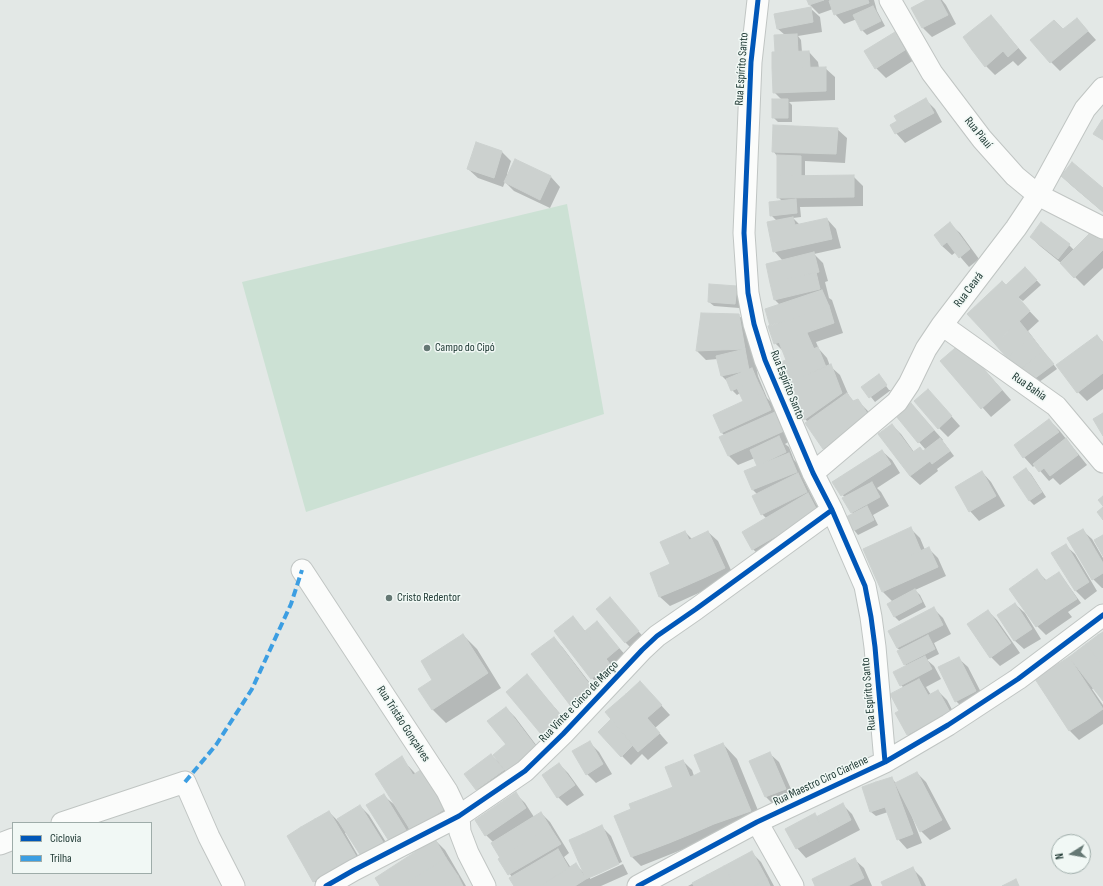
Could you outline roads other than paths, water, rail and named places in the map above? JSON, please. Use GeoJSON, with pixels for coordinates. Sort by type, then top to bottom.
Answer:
{"type":"FeatureCollection","features":[{"type":"Feature","properties":{"kind":"street","name":"Rua Espírito Santo"},"geometry":{"type":"LineString","coordinates":[[758,0],[751,62],[744,233],[748,292],[754,324],[765,360],[813,474],[832,510],[865,586],[872,617],[885,762]]}},
{"type":"Feature","properties":{"kind":"street","name":"Rua Piauí"},"geometry":{"type":"LineString","coordinates":[[890,0],[932,73],[973,127],[1015,176],[1038,195],[1103,228]]}},
{"type":"Feature","properties":{"kind":"street","name":"Rua Ceará"},"geometry":{"type":"LineString","coordinates":[[813,474],[897,402],[909,384],[926,349],[942,325],[1016,228],[1038,195],[1079,118],[1103,88]]}},
{"type":"Feature","properties":{"kind":"street","name":"Rua Bahia"},"geometry":{"type":"LineString","coordinates":[[942,325],[1056,406],[1103,462]]}},
{"type":"Feature","properties":{"kind":"street","name":"Rua Vinte e Cinco de Março"},"geometry":{"type":"LineString","coordinates":[[326,886],[459,816],[525,771],[563,734],[657,636],[832,510]]}},
{"type":"Feature","properties":{"kind":"street","name":"Rua Tristão Gonçalves"},"geometry":{"type":"LineString","coordinates":[[302,570],[447,791],[459,816],[460,832],[468,853],[485,886]]}},
{"type":"Feature","properties":{"kind":"street","name":"Rua Maestro Ciro Ciarlene"},"geometry":{"type":"LineString","coordinates":[[638,886],[756,822],[885,762],[948,725],[1018,679],[1103,615]]}},
{"type":"Feature","properties":{"kind":"street"},"geometry":{"type":"LineString","coordinates":[[65,822],[185,782],[209,837],[234,886]]}},
{"type":"Feature","properties":{"kind":"street"},"geometry":{"type":"LineString","coordinates":[[756,822],[793,886]]}},
{"type":"Feature","properties":{"kind":"street"},"geometry":{"type":"LineString","coordinates":[[0,844],[12,839]]}},
{"type":"Feature","properties":{"kind":"place","name":"Campo do Cipó"},"geometry":{"type":"Point","coordinates":[427,348]}},
{"type":"Feature","properties":{"kind":"place","name":"Cristo Redentor"},"geometry":{"type":"Point","coordinates":[389,598]}}]}
